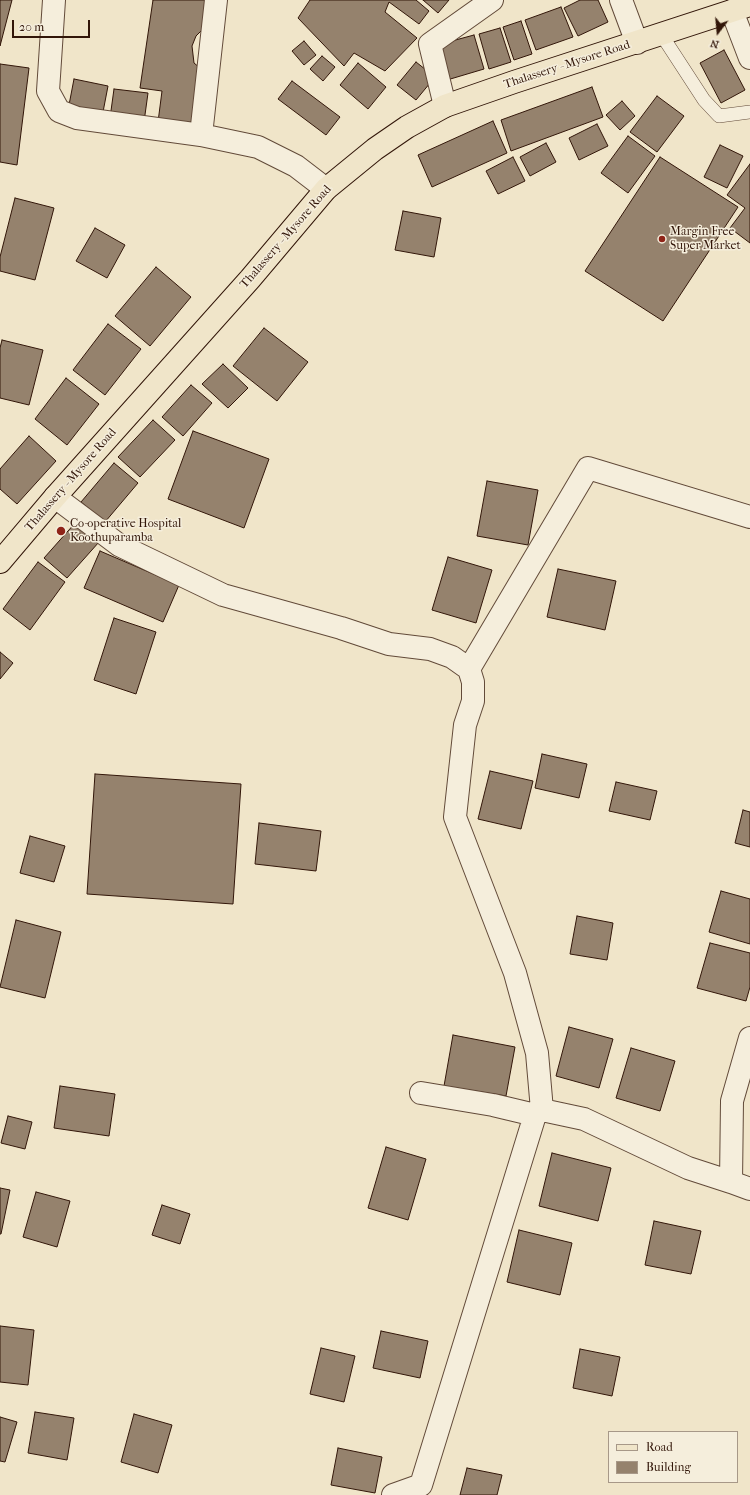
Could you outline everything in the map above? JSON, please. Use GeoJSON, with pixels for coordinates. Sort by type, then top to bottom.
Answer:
{"type":"FeatureCollection","features":[{"type":"Feature","properties":{"kind":"main road","name":"Thalassery - Mysore Road"},"geometry":{"type":"LineString","coordinates":[[0,562],[55,497],[250,279],[326,189],[375,149],[407,127],[445,106],[741,8]]}},
{"type":"Feature","properties":{"kind":"street"},"geometry":{"type":"LineString","coordinates":[[54,0],[48,91],[59,111],[77,118],[201,135],[258,147],[296,166],[326,189]]}},
{"type":"Feature","properties":{"kind":"street"},"geometry":{"type":"LineString","coordinates":[[201,135],[216,0]]}},
{"type":"Feature","properties":{"kind":"street"},"geometry":{"type":"LineString","coordinates":[[445,106],[430,44],[492,0]]}},
{"type":"Feature","properties":{"kind":"street"},"geometry":{"type":"LineString","coordinates":[[621,0],[637,42]]}},
{"type":"Feature","properties":{"kind":"street"},"geometry":{"type":"LineString","coordinates":[[741,8],[750,58]]}},
{"type":"Feature","properties":{"kind":"street"},"geometry":{"type":"LineString","coordinates":[[469,669],[588,468],[750,517]]}},
{"type":"Feature","properties":{"kind":"street"},"geometry":{"type":"LineString","coordinates":[[55,497],[119,545],[223,595],[342,628],[389,644],[430,649],[452,656],[469,669],[473,682],[473,701],[465,725],[456,817],[515,973],[537,1054],[538,1113],[421,1485],[393,1495]]}},
{"type":"Feature","properties":{"kind":"street"},"geometry":{"type":"LineString","coordinates":[[421,1093],[538,1113],[584,1119],[688,1168],[740,1185],[732,1101],[750,1038]]}},
{"type":"Feature","properties":{"kind":"lane"},"geometry":{"type":"LineString","coordinates":[[661,34],[704,100],[718,116],[750,112]]}},
{"type":"Feature","properties":{"kind":"building"},"geometry":{"type":"Polygon","coordinates":[[[0,0],[12,0],[0,46],[0,0]]]}},
{"type":"Feature","properties":{"kind":"building"},"geometry":{"type":"Polygon","coordinates":[[[153,0],[210,0],[205,27],[196,36],[192,46],[194,63],[200,68],[191,127],[158,122],[162,91],[140,88],[153,0]]]}},
{"type":"Feature","properties":{"kind":"building"},"geometry":{"type":"Polygon","coordinates":[[[310,0],[416,0],[429,11],[419,24],[389,2],[385,12],[417,38],[385,71],[354,53],[344,66],[298,18],[310,0]]]}},
{"type":"Feature","properties":{"kind":"building"},"geometry":{"type":"Polygon","coordinates":[[[423,0],[449,0],[438,13],[423,0]]]}},
{"type":"Feature","properties":{"kind":"building"},"geometry":{"type":"Polygon","coordinates":[[[580,0],[598,0],[608,22],[578,36],[564,8],[580,0]]]}},
{"type":"Feature","properties":{"kind":"building"},"geometry":{"type":"Polygon","coordinates":[[[561,7],[573,37],[536,50],[525,20],[561,7]]]}},
{"type":"Feature","properties":{"kind":"building"},"geometry":{"type":"Polygon","coordinates":[[[521,21],[532,54],[514,60],[503,27],[521,21]]]}},
{"type":"Feature","properties":{"kind":"building"},"geometry":{"type":"Polygon","coordinates":[[[500,28],[511,62],[489,69],[479,34],[500,28]]]}},
{"type":"Feature","properties":{"kind":"building"},"geometry":{"type":"Polygon","coordinates":[[[474,35],[484,69],[447,80],[437,45],[474,35]]]}},
{"type":"Feature","properties":{"kind":"building"},"geometry":{"type":"Polygon","coordinates":[[[304,41],[316,55],[304,65],[292,51],[304,41]]]}},
{"type":"Feature","properties":{"kind":"building"},"geometry":{"type":"Polygon","coordinates":[[[724,50],[745,90],[721,103],[700,63],[724,50]]]}},
{"type":"Feature","properties":{"kind":"building"},"geometry":{"type":"Polygon","coordinates":[[[322,56],[335,67],[323,81],[310,69],[322,56]]]}},
{"type":"Feature","properties":{"kind":"building"},"geometry":{"type":"Polygon","coordinates":[[[416,62],[435,77],[416,100],[397,85],[416,62]]]}},
{"type":"Feature","properties":{"kind":"building"},"geometry":{"type":"Polygon","coordinates":[[[358,63],[386,87],[368,109],[340,85],[358,63]]]}},
{"type":"Feature","properties":{"kind":"building"},"geometry":{"type":"Polygon","coordinates":[[[0,64],[29,68],[17,165],[0,162],[0,64]]]}},
{"type":"Feature","properties":{"kind":"building"},"geometry":{"type":"Polygon","coordinates":[[[74,79],[108,86],[103,112],[69,105],[74,79]]]}},
{"type":"Feature","properties":{"kind":"building"},"geometry":{"type":"Polygon","coordinates":[[[292,81],[340,117],[326,135],[278,99],[292,81]]]}},
{"type":"Feature","properties":{"kind":"building"},"geometry":{"type":"Polygon","coordinates":[[[592,87],[603,117],[511,151],[501,120],[592,87]]]}},
{"type":"Feature","properties":{"kind":"building"},"geometry":{"type":"Polygon","coordinates":[[[114,89],[148,93],[144,122],[110,118],[114,89]]]}},
{"type":"Feature","properties":{"kind":"building"},"geometry":{"type":"Polygon","coordinates":[[[657,96],[684,116],[657,152],[630,132],[657,96]]]}},
{"type":"Feature","properties":{"kind":"building"},"geometry":{"type":"Polygon","coordinates":[[[622,101],[635,116],[620,130],[606,115],[622,101]]]}},
{"type":"Feature","properties":{"kind":"building"},"geometry":{"type":"Polygon","coordinates":[[[493,121],[507,153],[432,187],[418,155],[493,121]]]}},
{"type":"Feature","properties":{"kind":"building"},"geometry":{"type":"Polygon","coordinates":[[[597,124],[608,146],[579,160],[569,138],[597,124]]]}},
{"type":"Feature","properties":{"kind":"building"},"geometry":{"type":"Polygon","coordinates":[[[628,136],[655,156],[628,193],[601,173],[628,136]]]}},
{"type":"Feature","properties":{"kind":"building"},"geometry":{"type":"Polygon","coordinates":[[[546,143],[556,162],[530,176],[520,157],[546,143]]]}},
{"type":"Feature","properties":{"kind":"building"},"geometry":{"type":"Polygon","coordinates":[[[720,145],[743,156],[727,188],[704,177],[720,145]]]}},
{"type":"Feature","properties":{"kind":"building"},"geometry":{"type":"Polygon","coordinates":[[[513,157],[525,181],[498,194],[486,171],[513,157]]]}},
{"type":"Feature","properties":{"kind":"building","name":"Margin Free Super Market"},"geometry":{"type":"Polygon","coordinates":[[[660,157],[738,207],[663,321],[585,271],[660,157]]]}},
{"type":"Feature","properties":{"kind":"building"},"geometry":{"type":"Polygon","coordinates":[[[750,164],[750,243],[730,228],[745,208],[727,195],[750,164]]]}},
{"type":"Feature","properties":{"kind":"building"},"geometry":{"type":"Polygon","coordinates":[[[15,198],[54,208],[35,280],[0,271],[0,257],[15,198]]]}},
{"type":"Feature","properties":{"kind":"building"},"geometry":{"type":"Polygon","coordinates":[[[403,211],[441,218],[434,257],[395,250],[403,211]]]}},
{"type":"Feature","properties":{"kind":"building"},"geometry":{"type":"Polygon","coordinates":[[[95,228],[125,245],[107,278],[76,261],[95,228]]]}},
{"type":"Feature","properties":{"kind":"building"},"geometry":{"type":"Polygon","coordinates":[[[156,267],[191,297],[150,346],[115,316],[156,267]]]}},
{"type":"Feature","properties":{"kind":"building"},"geometry":{"type":"Polygon","coordinates":[[[108,324],[141,349],[105,395],[73,370],[108,324]]]}},
{"type":"Feature","properties":{"kind":"building"},"geometry":{"type":"Polygon","coordinates":[[[264,328],[308,362],[277,401],[233,366],[264,328]]]}},
{"type":"Feature","properties":{"kind":"building"},"geometry":{"type":"Polygon","coordinates":[[[2,340],[43,350],[29,405],[0,398],[0,348],[2,340]]]}},
{"type":"Feature","properties":{"kind":"building"},"geometry":{"type":"Polygon","coordinates":[[[223,364],[248,388],[228,408],[202,384],[223,364]]]}},
{"type":"Feature","properties":{"kind":"building"},"geometry":{"type":"Polygon","coordinates":[[[66,378],[99,404],[67,445],[35,419],[66,378]]]}},
{"type":"Feature","properties":{"kind":"building"},"geometry":{"type":"Polygon","coordinates":[[[191,385],[212,403],[183,436],[162,417],[191,385]]]}},
{"type":"Feature","properties":{"kind":"building"},"geometry":{"type":"Polygon","coordinates":[[[153,420],[175,440],[140,477],[118,457],[153,420]]]}},
{"type":"Feature","properties":{"kind":"building"},"geometry":{"type":"Polygon","coordinates":[[[193,431],[269,459],[244,528],[168,499],[193,431]]]}},
{"type":"Feature","properties":{"kind":"building"},"geometry":{"type":"Polygon","coordinates":[[[29,436],[56,461],[17,504],[0,489],[0,469],[29,436]]]}},
{"type":"Feature","properties":{"kind":"building"},"geometry":{"type":"Polygon","coordinates":[[[114,463],[138,483],[105,522],[81,502],[114,463]]]}},
{"type":"Feature","properties":{"kind":"building"},"geometry":{"type":"Polygon","coordinates":[[[487,481],[538,490],[528,545],[477,536],[487,481]]]}},
{"type":"Feature","properties":{"kind":"building"},"geometry":{"type":"Polygon","coordinates":[[[76,522],[99,542],[67,578],[44,558],[76,522]]]}},
{"type":"Feature","properties":{"kind":"building"},"geometry":{"type":"Polygon","coordinates":[[[100,551],[179,585],[163,622],[84,588],[100,551]]]}},
{"type":"Feature","properties":{"kind":"building"},"geometry":{"type":"Polygon","coordinates":[[[448,557],[492,570],[476,623],[432,610],[448,557]]]}},
{"type":"Feature","properties":{"kind":"building"},"geometry":{"type":"Polygon","coordinates":[[[38,562],[65,582],[30,630],[3,609],[38,562]]]}},
{"type":"Feature","properties":{"kind":"building"},"geometry":{"type":"Polygon","coordinates":[[[558,569],[616,581],[605,630],[547,617],[558,569]]]}},
{"type":"Feature","properties":{"kind":"building"},"geometry":{"type":"Polygon","coordinates":[[[114,618],[156,632],[136,694],[94,680],[114,618]]]}},
{"type":"Feature","properties":{"kind":"building"},"geometry":{"type":"Polygon","coordinates":[[[0,652],[13,663],[0,679],[0,652]]]}},
{"type":"Feature","properties":{"kind":"building"},"geometry":{"type":"Polygon","coordinates":[[[542,754],[587,764],[579,798],[535,788],[542,754]]]}},
{"type":"Feature","properties":{"kind":"building"},"geometry":{"type":"Polygon","coordinates":[[[490,771],[533,781],[521,829],[478,819],[490,771]]]}},
{"type":"Feature","properties":{"kind":"building"},"geometry":{"type":"Polygon","coordinates":[[[95,774],[241,784],[233,904],[87,894],[95,774]]]}},
{"type":"Feature","properties":{"kind":"building"},"geometry":{"type":"Polygon","coordinates":[[[616,782],[657,791],[650,820],[609,811],[616,782]]]}},
{"type":"Feature","properties":{"kind":"building"},"geometry":{"type":"Polygon","coordinates":[[[743,810],[750,812],[750,847],[735,843],[743,810]]]}},
{"type":"Feature","properties":{"kind":"building"},"geometry":{"type":"Polygon","coordinates":[[[259,823],[321,831],[316,871],[255,864],[259,823]]]}},
{"type":"Feature","properties":{"kind":"building"},"geometry":{"type":"Polygon","coordinates":[[[30,836],[65,846],[54,882],[20,873],[30,836]]]}},
{"type":"Feature","properties":{"kind":"building"},"geometry":{"type":"Polygon","coordinates":[[[721,891],[750,899],[750,944],[709,932],[721,891]]]}},
{"type":"Feature","properties":{"kind":"building"},"geometry":{"type":"Polygon","coordinates":[[[577,916],[613,923],[607,960],[570,954],[577,916]]]}},
{"type":"Feature","properties":{"kind":"building"},"geometry":{"type":"Polygon","coordinates":[[[16,920],[61,932],[45,998],[0,987],[16,920]]]}},
{"type":"Feature","properties":{"kind":"building"},"geometry":{"type":"Polygon","coordinates":[[[710,943],[750,953],[750,987],[746,1001],[697,988],[710,943]]]}},
{"type":"Feature","properties":{"kind":"building"},"geometry":{"type":"Polygon","coordinates":[[[569,1027],[613,1039],[599,1088],[556,1076],[569,1027]]]}},
{"type":"Feature","properties":{"kind":"building"},"geometry":{"type":"Polygon","coordinates":[[[453,1035],[515,1047],[506,1096],[444,1086],[453,1035]]]}},
{"type":"Feature","properties":{"kind":"building"},"geometry":{"type":"Polygon","coordinates":[[[631,1048],[675,1061],[660,1111],[616,1098],[631,1048]]]}},
{"type":"Feature","properties":{"kind":"building"},"geometry":{"type":"Polygon","coordinates":[[[60,1086],[115,1094],[109,1136],[54,1128],[60,1086]]]}},
{"type":"Feature","properties":{"kind":"building"},"geometry":{"type":"Polygon","coordinates":[[[8,1116],[32,1122],[25,1149],[1,1143],[8,1116]]]}},
{"type":"Feature","properties":{"kind":"building"},"geometry":{"type":"Polygon","coordinates":[[[386,1147],[426,1159],[408,1220],[368,1208],[386,1147]]]}},
{"type":"Feature","properties":{"kind":"building"},"geometry":{"type":"Polygon","coordinates":[[[552,1153],[611,1168],[598,1221],[539,1206],[552,1153]]]}},
{"type":"Feature","properties":{"kind":"building"},"geometry":{"type":"Polygon","coordinates":[[[0,1188],[10,1190],[1,1234],[0,1234],[0,1188]]]}},
{"type":"Feature","properties":{"kind":"building"},"geometry":{"type":"Polygon","coordinates":[[[36,1192],[70,1201],[57,1247],[23,1237],[36,1192]]]}},
{"type":"Feature","properties":{"kind":"building"},"geometry":{"type":"Polygon","coordinates":[[[162,1205],[190,1214],[180,1244],[152,1235],[162,1205]]]}},
{"type":"Feature","properties":{"kind":"building"},"geometry":{"type":"Polygon","coordinates":[[[654,1221],[701,1231],[691,1274],[645,1265],[654,1221]]]}},
{"type":"Feature","properties":{"kind":"building"},"geometry":{"type":"Polygon","coordinates":[[[519,1230],[572,1243],[560,1295],[507,1282],[519,1230]]]}},
{"type":"Feature","properties":{"kind":"building"},"geometry":{"type":"Polygon","coordinates":[[[0,1326],[34,1330],[28,1385],[0,1382],[0,1326]]]}},
{"type":"Feature","properties":{"kind":"building"},"geometry":{"type":"Polygon","coordinates":[[[381,1331],[428,1341],[420,1378],[373,1368],[381,1331]]]}},
{"type":"Feature","properties":{"kind":"building"},"geometry":{"type":"Polygon","coordinates":[[[321,1348],[355,1356],[344,1402],[310,1394],[321,1348]]]}},
{"type":"Feature","properties":{"kind":"building"},"geometry":{"type":"Polygon","coordinates":[[[580,1349],[620,1357],[612,1396],[573,1388],[580,1349]]]}},
{"type":"Feature","properties":{"kind":"building"},"geometry":{"type":"Polygon","coordinates":[[[35,1412],[74,1418],[67,1460],[28,1453],[35,1412]]]}},
{"type":"Feature","properties":{"kind":"building"},"geometry":{"type":"Polygon","coordinates":[[[134,1414],[172,1425],[158,1473],[121,1462],[134,1414]]]}},
{"type":"Feature","properties":{"kind":"building"},"geometry":{"type":"Polygon","coordinates":[[[0,1417],[17,1422],[5,1462],[0,1461],[0,1417]]]}},
{"type":"Feature","properties":{"kind":"building"},"geometry":{"type":"Polygon","coordinates":[[[338,1448],[382,1457],[375,1493],[331,1485],[338,1448]]]}},
{"type":"Feature","properties":{"kind":"building"},"geometry":{"type":"Polygon","coordinates":[[[467,1468],[502,1475],[497,1495],[460,1495],[467,1468]]]}},
{"type":"Feature","properties":{"kind":"place","name":"Margin Free Super Market"},"geometry":{"type":"Point","coordinates":[662,239]}},
{"type":"Feature","properties":{"kind":"place","name":"Co-operative Hospital Koothuparamba"},"geometry":{"type":"Point","coordinates":[61,531]}}]}
